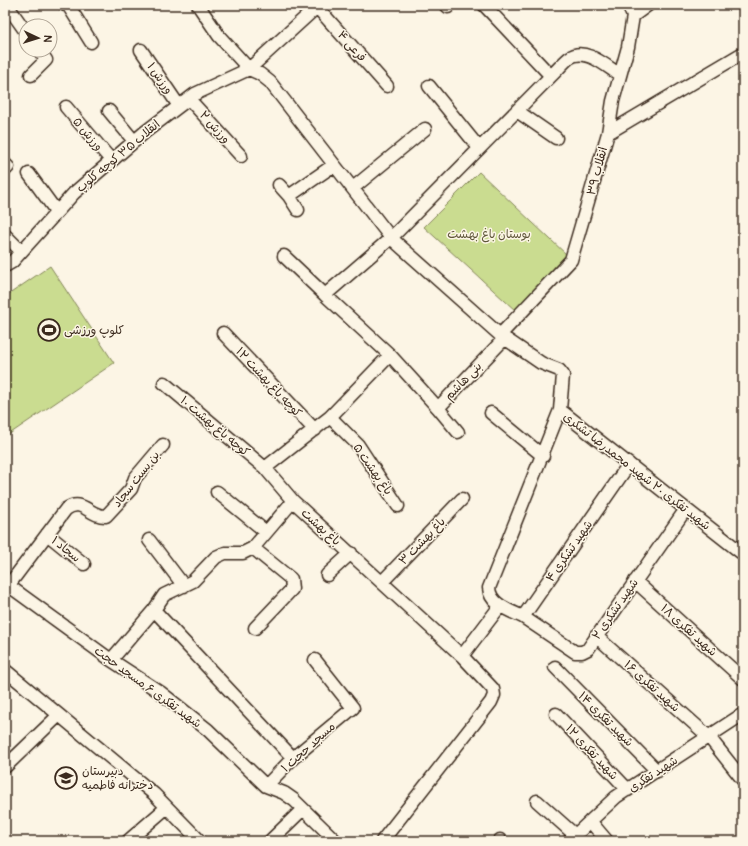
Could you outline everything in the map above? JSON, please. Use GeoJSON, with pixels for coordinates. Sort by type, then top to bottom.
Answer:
{"type":"FeatureCollection","features":[{"type":"Feature","properties":{"kind":"street"},"geometry":{"type":"LineString","coordinates":[[7,5],[18,21]]}},
{"type":"Feature","properties":{"kind":"street"},"geometry":{"type":"LineString","coordinates":[[65,5],[68,5],[91,42]]}},
{"type":"Feature","properties":{"kind":"street"},"geometry":{"type":"LineString","coordinates":[[198,5],[219,36],[249,69],[260,74],[270,82],[391,238],[503,337]]}},
{"type":"Feature","properties":{"kind":"street"},"geometry":{"type":"LineString","coordinates":[[484,5],[551,76]]}},
{"type":"Feature","properties":{"kind":"street"},"geometry":{"type":"LineString","coordinates":[[608,132],[613,101],[628,47],[630,10],[648,5]]}},
{"type":"Feature","properties":{"kind":"street","name":"انقلاب ۳۵ کوچه کلوپ"},"geometry":{"type":"LineString","coordinates":[[5,266],[56,211],[111,160],[195,94],[249,69],[261,60],[315,6]]}},
{"type":"Feature","properties":{"kind":"street","name":"فرعی ۴"},"geometry":{"type":"LineString","coordinates":[[315,6],[387,86]]}},
{"type":"Feature","properties":{"kind":"street","name":"ورزش ۱"},"geometry":{"type":"LineString","coordinates":[[141,50],[184,102]]}},
{"type":"Feature","properties":{"kind":"street","name":"انقلاب ۳۹"},"geometry":{"type":"LineString","coordinates":[[503,337],[571,260],[608,132],[743,53]]}},
{"type":"Feature","properties":{"kind":"street"},"geometry":{"type":"LineString","coordinates":[[325,295],[391,238],[570,57],[578,54],[590,56],[620,75]]}},
{"type":"Feature","properties":{"kind":"street"},"geometry":{"type":"LineString","coordinates":[[31,76],[46,60],[45,58]]}},
{"type":"Feature","properties":{"kind":"street"},"geometry":{"type":"LineString","coordinates":[[429,86],[479,148]]}},
{"type":"Feature","properties":{"kind":"street","name":"ورزش ۲"},"geometry":{"type":"LineString","coordinates":[[184,102],[241,156]]}},
{"type":"Feature","properties":{"kind":"street","name":"ورزش ۵"},"geometry":{"type":"LineString","coordinates":[[66,107],[111,160]]}},
{"type":"Feature","properties":{"kind":"street"},"geometry":{"type":"LineString","coordinates":[[109,110],[134,141]]}},
{"type":"Feature","properties":{"kind":"street"},"geometry":{"type":"LineString","coordinates":[[517,111],[556,138]]}},
{"type":"Feature","properties":{"kind":"street"},"geometry":{"type":"LineString","coordinates":[[353,188],[425,129]]}},
{"type":"Feature","properties":{"kind":"street"},"geometry":{"type":"LineString","coordinates":[[5,164],[8,167],[5,170]]}},
{"type":"Feature","properties":{"kind":"street"},"geometry":{"type":"LineString","coordinates":[[289,196],[334,165]]}},
{"type":"Feature","properties":{"kind":"street"},"geometry":{"type":"LineString","coordinates":[[29,174],[56,211]]}},
{"type":"Feature","properties":{"kind":"street"},"geometry":{"type":"LineString","coordinates":[[279,185],[289,196],[298,210]]}},
{"type":"Feature","properties":{"kind":"street"},"geometry":{"type":"LineString","coordinates":[[5,235],[21,250]]}},
{"type":"Feature","properties":{"kind":"street"},"geometry":{"type":"LineString","coordinates":[[265,468],[330,417],[390,355],[284,256]]}},
{"type":"Feature","properties":{"kind":"street","name":"کوچه باغ بهشت ۱۲"},"geometry":{"type":"LineString","coordinates":[[223,333],[315,430]]}},
{"type":"Feature","properties":{"kind":"street","name":"شهید تفکری ۲۰ شهید محمدرضا تشکری"},"geometry":{"type":"LineString","coordinates":[[503,337],[541,363],[559,370],[563,374],[560,410],[743,554]]}},
{"type":"Feature","properties":{"kind":"street","name":"بنی هاشم"},"geometry":{"type":"LineString","coordinates":[[390,355],[438,408],[503,337]]}},
{"type":"Feature","properties":{"kind":"street","name":"کوچه باغ بهشت ۱۰"},"geometry":{"type":"LineString","coordinates":[[164,383],[265,468]]}},
{"type":"Feature","properties":{"kind":"street"},"geometry":{"type":"LineString","coordinates":[[438,408],[458,432]]}},
{"type":"Feature","properties":{"kind":"street"},"geometry":{"type":"LineString","coordinates":[[523,617],[500,606],[490,594],[489,588],[543,456],[560,410]]}},
{"type":"Feature","properties":{"kind":"street"},"geometry":{"type":"LineString","coordinates":[[491,413],[543,456]]}},
{"type":"Feature","properties":{"kind":"street","name":"باغ بهشت ۵"},"geometry":{"type":"LineString","coordinates":[[330,417],[358,445],[398,506]]}},
{"type":"Feature","properties":{"kind":"street","name":"بن بست سجاد"},"geometry":{"type":"LineString","coordinates":[[6,586],[66,509],[71,505],[79,505],[97,515],[106,516],[131,489],[135,478],[163,445]]}},
{"type":"Feature","properties":{"kind":"street","name":"شهید تشکری ۴"},"geometry":{"type":"LineString","coordinates":[[523,617],[629,464]]}},
{"type":"Feature","properties":{"kind":"street","name":"باغ بهشت"},"geometry":{"type":"LineString","coordinates":[[265,468],[292,500],[462,656],[493,690],[494,695],[491,702],[382,841]]}},
{"type":"Feature","properties":{"kind":"street"},"geometry":{"type":"LineString","coordinates":[[217,492],[266,532]]}},
{"type":"Feature","properties":{"kind":"street","name":"باغ بهشت ۳"},"geometry":{"type":"LineString","coordinates":[[382,582],[462,499]]}},
{"type":"Feature","properties":{"kind":"street"},"geometry":{"type":"LineString","coordinates":[[111,660],[154,610],[164,595],[193,581],[216,556],[225,553],[242,553],[253,548],[292,500]]}},
{"type":"Feature","properties":{"kind":"street","name":"شهید تشکری ۲"},"geometry":{"type":"LineString","coordinates":[[523,617],[574,652],[582,652],[588,648],[686,509]]}},
{"type":"Feature","properties":{"kind":"street","name":"سجاد ۱"},"geometry":{"type":"LineString","coordinates":[[47,534],[84,564]]}},
{"type":"Feature","properties":{"kind":"street"},"geometry":{"type":"LineString","coordinates":[[149,540],[184,586]]}},
{"type":"Feature","properties":{"kind":"street"},"geometry":{"type":"LineString","coordinates":[[253,548],[291,579],[292,584],[292,590],[255,628]]}},
{"type":"Feature","properties":{"kind":"street"},"geometry":{"type":"LineString","coordinates":[[327,575],[351,553]]}},
{"type":"Feature","properties":{"kind":"street","name":"شهید تفکری ۱۸"},"geometry":{"type":"LineString","coordinates":[[635,581],[743,679]]}},
{"type":"Feature","properties":{"kind":"street","name":"شهید تفکری ۶ مسجد حجت"},"geometry":{"type":"LineString","coordinates":[[6,586],[111,660],[160,692],[208,730],[266,786],[284,793],[336,841]]}},
{"type":"Feature","properties":{"kind":"street"},"geometry":{"type":"LineString","coordinates":[[462,656],[500,606]]}},
{"type":"Feature","properties":{"kind":"street"},"geometry":{"type":"LineString","coordinates":[[154,610],[293,758]]}},
{"type":"Feature","properties":{"kind":"street","name":"شهید تفکری ۱۶"},"geometry":{"type":"LineString","coordinates":[[596,636],[708,737],[743,780]]}},
{"type":"Feature","properties":{"kind":"street","name":"مسجد حجت ۱"},"geometry":{"type":"LineString","coordinates":[[266,786],[293,758],[352,708],[315,660]]}},
{"type":"Feature","properties":{"kind":"street","name":"شهید تفکری ۱۴"},"geometry":{"type":"LineString","coordinates":[[555,667],[657,771]]}},
{"type":"Feature","properties":{"kind":"street"},"geometry":{"type":"LineString","coordinates":[[5,670],[154,794],[166,808],[200,841]]}},
{"type":"Feature","properties":{"kind":"street","name":"شهید تفکری ۱۲"},"geometry":{"type":"LineString","coordinates":[[556,714],[628,790]]}},
{"type":"Feature","properties":{"kind":"street","name":"شهید تفکری"},"geometry":{"type":"LineString","coordinates":[[572,838],[616,798],[743,714]]}},
{"type":"Feature","properties":{"kind":"street"},"geometry":{"type":"LineString","coordinates":[[5,767],[59,715]]}},
{"type":"Feature","properties":{"kind":"street"},"geometry":{"type":"LineString","coordinates":[[537,801],[572,838]]}},
{"type":"Feature","properties":{"kind":"street"},"geometry":{"type":"LineString","coordinates":[[128,841],[166,808]]}},
{"type":"Feature","properties":{"kind":"street"},"geometry":{"type":"LineString","coordinates":[[270,841],[302,810]]}},
{"type":"Feature","properties":{"kind":"street"},"geometry":{"type":"LineString","coordinates":[[590,821],[607,841]]}},
{"type":"Feature","properties":{"kind":"green space","name":"بوستان باغ بهشت"},"geometry":{"type":"Polygon","coordinates":[[[479,172],[568,256],[516,311],[424,227],[479,172]]]}},
{"type":"Feature","properties":{"kind":"green space","name":"کلوپ ورزشی"},"geometry":{"type":"Polygon","coordinates":[[[50,266],[114,363],[5,437],[5,297],[50,266]]]}},
{"type":"Feature","properties":{"kind":"place","name":"کلوپ ورزشی"},"geometry":{"type":"Point","coordinates":[49,330]}},
{"type":"Feature","properties":{"kind":"place","name":"دبیرستان دخترانه فاطمیه"},"geometry":{"type":"Point","coordinates":[66,778]}}]}
